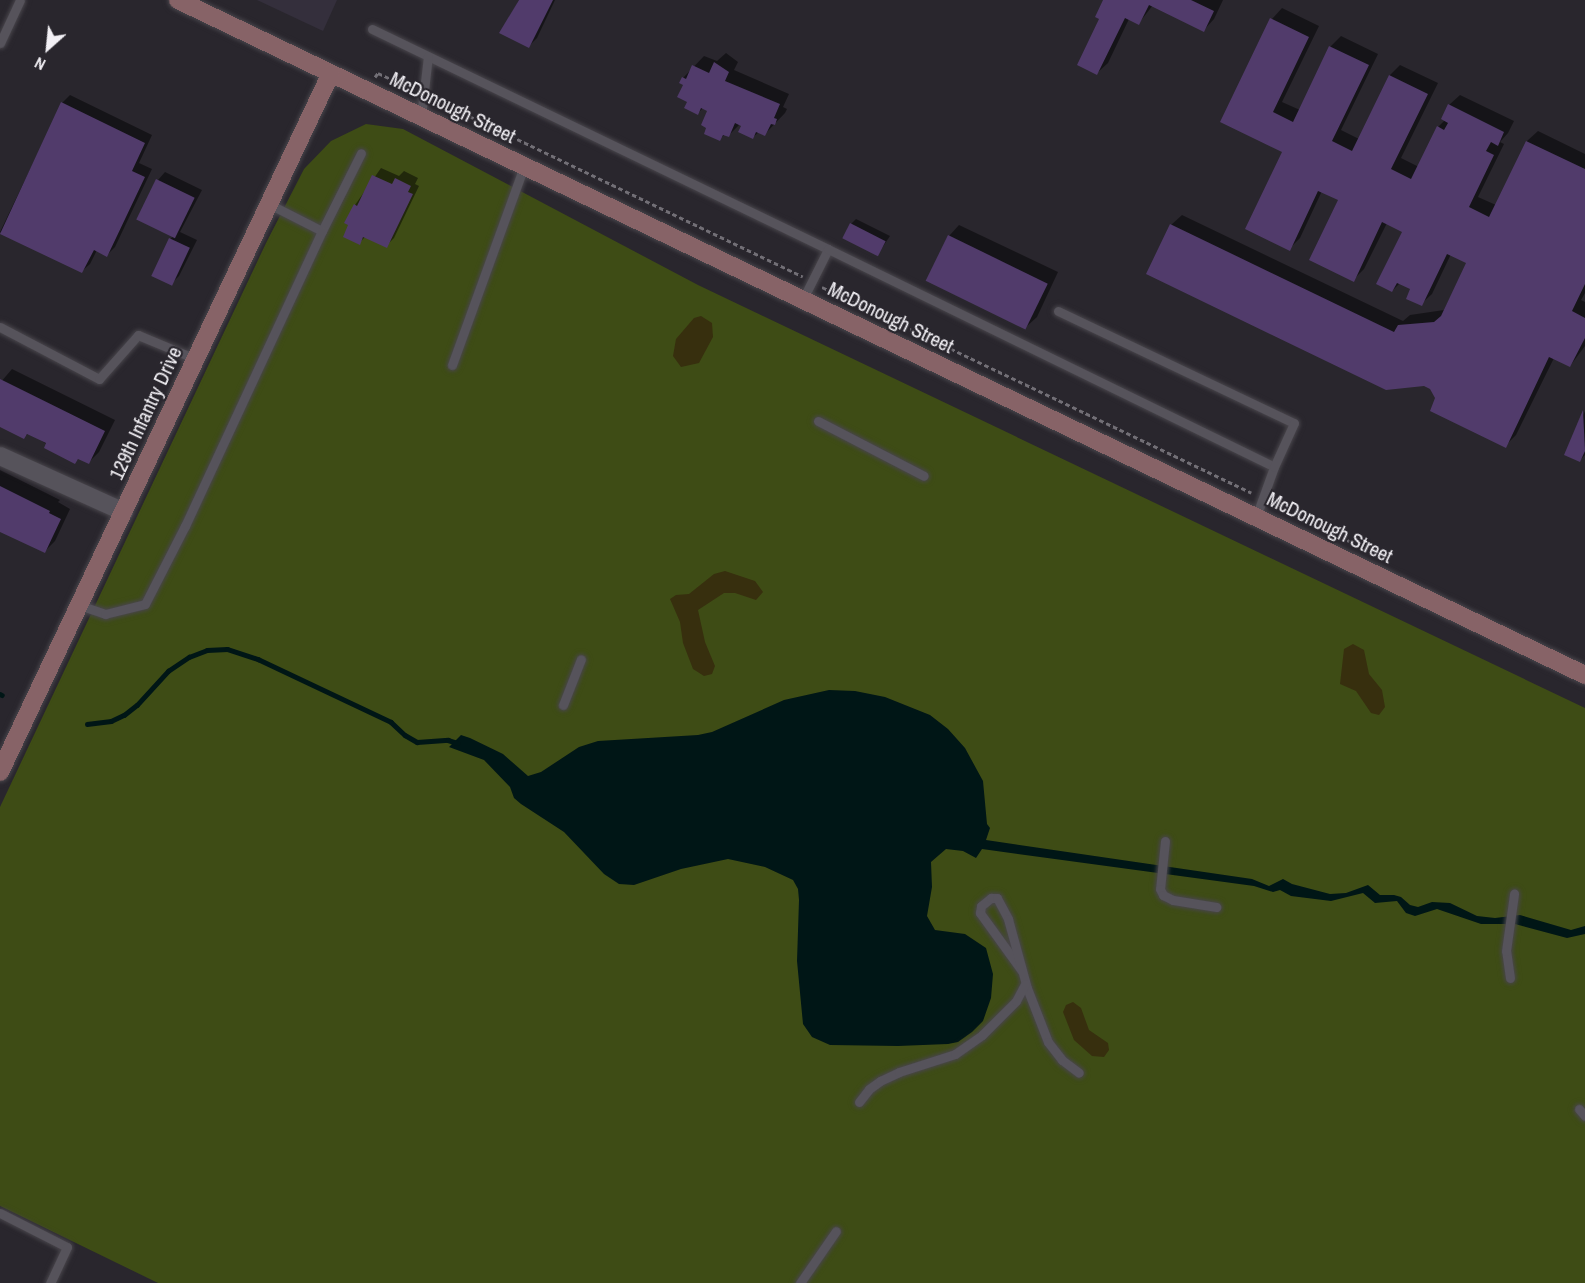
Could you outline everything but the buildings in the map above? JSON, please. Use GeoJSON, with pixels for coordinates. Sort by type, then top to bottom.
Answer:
{"type":"FeatureCollection","features":[{"type":"Feature","properties":{"kind":"street","name":"McDonough Street"},"geometry":{"type":"LineString","coordinates":[[178,0],[1585,675]]}},
{"type":"Feature","properties":{"kind":"street","name":"129th Infantry Drive"},"geometry":{"type":"LineString","coordinates":[[0,772],[331,73]]}},
{"type":"Feature","properties":{"kind":"street"},"geometry":{"type":"LineString","coordinates":[[0,456],[124,512]]}},
{"type":"Feature","properties":{"kind":"lane"},"geometry":{"type":"LineString","coordinates":[[0,43],[20,0]]}},
{"type":"Feature","properties":{"kind":"lane"},"geometry":{"type":"LineString","coordinates":[[372,29],[1274,467]]}},
{"type":"Feature","properties":{"kind":"lane"},"geometry":{"type":"LineString","coordinates":[[421,117],[428,56]]}},
{"type":"Feature","properties":{"kind":"lane"},"geometry":{"type":"LineString","coordinates":[[79,605],[105,614],[145,604],[185,526],[322,231],[361,153]]}},
{"type":"Feature","properties":{"kind":"lane"},"geometry":{"type":"LineString","coordinates":[[452,365],[524,166]]}},
{"type":"Feature","properties":{"kind":"lane"},"geometry":{"type":"LineString","coordinates":[[269,204],[322,231]]}},
{"type":"Feature","properties":{"kind":"lane"},"geometry":{"type":"LineString","coordinates":[[802,299],[828,249]]}},
{"type":"Feature","properties":{"kind":"lane"},"geometry":{"type":"LineString","coordinates":[[1058,311],[1294,423],[1274,467],[1256,517]]}},
{"type":"Feature","properties":{"kind":"lane"},"geometry":{"type":"LineString","coordinates":[[0,327],[99,379],[138,335],[196,359]]}},
{"type":"Feature","properties":{"kind":"lane"},"geometry":{"type":"LineString","coordinates":[[818,421],[924,476]]}},
{"type":"Feature","properties":{"kind":"lane"},"geometry":{"type":"LineString","coordinates":[[563,705],[581,659]]}},
{"type":"Feature","properties":{"kind":"lane"},"geometry":{"type":"LineString","coordinates":[[1165,841],[1161,893],[1166,897],[1216,907]]}},
{"type":"Feature","properties":{"kind":"lane"},"geometry":{"type":"LineString","coordinates":[[1510,978],[1505,962],[1514,894]]}},
{"type":"Feature","properties":{"kind":"lane"},"geometry":{"type":"LineString","coordinates":[[1022,971],[980,913],[981,906],[991,898],[997,898],[1008,919],[1022,971],[1025,984],[1048,1042],[1062,1060],[1079,1073]]}},
{"type":"Feature","properties":{"kind":"lane"},"geometry":{"type":"LineString","coordinates":[[859,1102],[869,1089],[880,1081],[899,1072],[940,1060],[975,1041],[1016,1001],[1025,984]]}},
{"type":"Feature","properties":{"kind":"lane"},"geometry":{"type":"LineString","coordinates":[[0,1213],[67,1247],[50,1283]]}},
{"type":"Feature","properties":{"kind":"lane"},"geometry":{"type":"LineString","coordinates":[[800,1283],[836,1231]]}},
{"type":"Feature","properties":{"kind":"path"},"geometry":{"type":"LineString","coordinates":[[368,91],[378,73],[1390,561]]}},
{"type":"Feature","properties":{"kind":"shaded area"},"geometry":{"type":"Polygon","coordinates":[[[257,0],[337,0],[323,31],[257,0]]]}},
{"type":"Feature","properties":{"kind":"shaded area"},"geometry":{"type":"Polygon","coordinates":[[[829,690],[855,691],[885,697],[930,715],[948,729],[965,748],[983,781],[987,824],[990,828],[986,840],[1252,879],[1269,886],[1283,879],[1292,884],[1330,894],[1346,893],[1368,885],[1380,895],[1401,897],[1410,905],[1418,907],[1432,902],[1450,903],[1477,916],[1495,918],[1520,915],[1571,930],[1585,926],[1585,934],[1567,938],[1515,924],[1481,924],[1437,909],[1415,916],[1406,913],[1397,901],[1375,903],[1363,893],[1331,901],[1291,896],[1280,890],[1273,892],[1254,886],[982,849],[976,858],[963,851],[946,849],[931,862],[932,887],[927,916],[935,930],[965,934],[986,948],[993,974],[991,998],[983,1021],[958,1042],[948,1044],[830,1045],[812,1037],[803,1024],[797,961],[799,900],[798,889],[793,880],[765,867],[728,859],[681,869],[634,885],[619,884],[604,874],[564,832],[514,798],[510,787],[484,760],[449,747],[461,735],[470,738],[503,754],[528,776],[541,772],[579,747],[598,741],[698,735],[712,732],[784,700],[829,690]]]}},
{"type":"Feature","properties":{"kind":"green space"},"geometry":{"type":"Polygon","coordinates":[[[366,124],[403,129],[698,285],[1585,708],[1585,1283],[158,1283],[0,1206],[0,807],[266,243],[304,169],[331,141],[366,124]]]}},
{"type":"Feature","properties":{"kind":"sand"},"geometry":{"type":"Polygon","coordinates":[[[701,316],[712,323],[713,337],[699,363],[681,367],[673,356],[676,339],[694,318],[701,316]]]}},
{"type":"Feature","properties":{"kind":"sand"},"geometry":{"type":"Polygon","coordinates":[[[725,571],[755,581],[763,592],[756,600],[735,593],[724,593],[698,610],[705,642],[715,666],[712,674],[704,676],[693,669],[683,643],[680,622],[670,599],[676,595],[689,594],[714,574],[725,571]]]}},
{"type":"Feature","properties":{"kind":"sand"},"geometry":{"type":"Polygon","coordinates":[[[1353,644],[1364,650],[1369,674],[1382,690],[1385,707],[1379,715],[1371,713],[1356,691],[1340,684],[1344,649],[1353,644]]]}},
{"type":"Feature","properties":{"kind":"sand"},"geometry":{"type":"Polygon","coordinates":[[[1073,1002],[1081,1008],[1089,1030],[1108,1043],[1109,1050],[1104,1057],[1092,1056],[1074,1040],[1063,1012],[1066,1005],[1073,1002]]]}},
{"type":"Feature","properties":{"kind":"waterway"},"geometry":{"type":"LineString","coordinates":[[87,724],[111,721],[124,715],[137,705],[168,671],[189,657],[207,650],[227,649],[258,659],[391,722],[417,742],[448,740],[458,743]]}}]}
